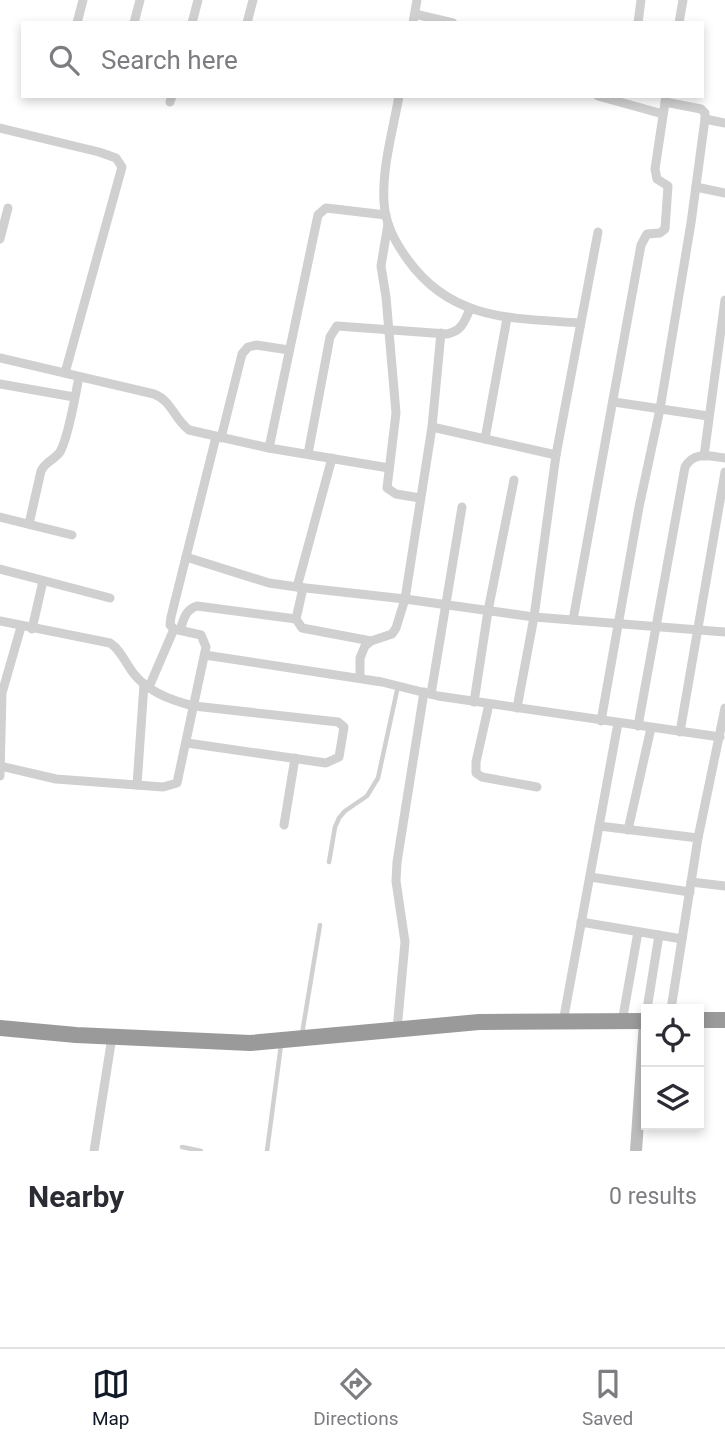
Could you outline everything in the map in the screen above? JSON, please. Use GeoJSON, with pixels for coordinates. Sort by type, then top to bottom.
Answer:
{"type":"FeatureCollection","features":[{"type":"Feature","properties":{"kind":"highway"},"geometry":{"type":"LineString","coordinates":[[0,1028],[112,1037],[250,1043],[479,1022],[622,1022],[641,1017]]}},
{"type":"Feature","properties":{"kind":"highway"},"geometry":{"type":"LineString","coordinates":[[704,1020],[725,1020]]}},
{"type":"Feature","properties":{"kind":"street"},"geometry":{"type":"LineString","coordinates":[[78,21],[83,0]]}},
{"type":"Feature","properties":{"kind":"street"},"geometry":{"type":"LineString","coordinates":[[135,21],[140,0]]}},
{"type":"Feature","properties":{"kind":"street"},"geometry":{"type":"LineString","coordinates":[[193,21],[198,0]]}},
{"type":"Feature","properties":{"kind":"street"},"geometry":{"type":"LineString","coordinates":[[248,21],[253,0]]}},
{"type":"Feature","properties":{"kind":"street"},"geometry":{"type":"LineString","coordinates":[[417,0],[414,18],[448,21]]}},
{"type":"Feature","properties":{"kind":"street"},"geometry":{"type":"LineString","coordinates":[[638,21],[640,0]]}},
{"type":"Feature","properties":{"kind":"street"},"geometry":{"type":"LineString","coordinates":[[679,21],[683,0]]}},
{"type":"Feature","properties":{"kind":"street"},"geometry":{"type":"LineString","coordinates":[[399,98],[385,177],[387,220],[381,266],[396,413],[387,488],[391,492],[421,498]]}},
{"type":"Feature","properties":{"kind":"street"},"geometry":{"type":"LineString","coordinates":[[573,620],[641,245],[647,234],[660,233],[665,229],[668,186],[657,179],[655,169],[666,99],[701,109],[705,113],[705,119],[660,409],[617,622],[601,721]]}},
{"type":"Feature","properties":{"kind":"street"},"geometry":{"type":"LineString","coordinates":[[628,100],[663,114]]}},
{"type":"Feature","properties":{"kind":"street"},"geometry":{"type":"LineString","coordinates":[[705,119],[725,123]]}},
{"type":"Feature","properties":{"kind":"street"},"geometry":{"type":"LineString","coordinates":[[0,128],[99,152],[116,158],[122,167],[65,373]]}},
{"type":"Feature","properties":{"kind":"street"},"geometry":{"type":"LineString","coordinates":[[696,187],[725,193]]}},
{"type":"Feature","properties":{"kind":"street"},"geometry":{"type":"LineString","coordinates":[[0,239],[8,208]]}},
{"type":"Feature","properties":{"kind":"street"},"geometry":{"type":"LineString","coordinates":[[269,448],[316,223],[321,211],[334,208],[387,220]]}},
{"type":"Feature","properties":{"kind":"street"},"geometry":{"type":"LineString","coordinates":[[387,220],[396,243],[425,281],[446,298],[470,309],[508,317],[580,323]]}},
{"type":"Feature","properties":{"kind":"street"},"geometry":{"type":"LineString","coordinates":[[517,708],[534,617],[556,455],[598,232]]}},
{"type":"Feature","properties":{"kind":"street"},"geometry":{"type":"LineString","coordinates":[[704,456],[725,300]]}},
{"type":"Feature","properties":{"kind":"street"},"geometry":{"type":"LineString","coordinates":[[308,454],[332,330],[344,325],[456,332],[462,328],[470,309]]}},
{"type":"Feature","properties":{"kind":"street"},"geometry":{"type":"LineString","coordinates":[[485,439],[508,317]]}},
{"type":"Feature","properties":{"kind":"street"},"geometry":{"type":"LineString","coordinates":[[332,458],[300,587],[296,618],[302,628],[309,631],[371,641],[392,634],[405,598],[432,427],[441,333]]}},
{"type":"Feature","properties":{"kind":"street"},"geometry":{"type":"LineString","coordinates":[[43,581],[2,693],[0,769],[56,779],[163,787],[177,783],[206,647],[201,635],[177,630],[170,625],[186,557],[239,364],[248,347],[256,345],[289,350]]}},
{"type":"Feature","properties":{"kind":"street"},"geometry":{"type":"LineString","coordinates":[[0,358],[140,389],[163,398],[182,425],[189,430],[269,448],[389,468]]}},
{"type":"Feature","properties":{"kind":"street"},"geometry":{"type":"LineString","coordinates":[[29,524],[41,471],[62,448],[79,377]]}},
{"type":"Feature","properties":{"kind":"street"},"geometry":{"type":"LineString","coordinates":[[0,384],[74,397]]}},
{"type":"Feature","properties":{"kind":"street"},"geometry":{"type":"LineString","coordinates":[[614,402],[708,416]]}},
{"type":"Feature","properties":{"kind":"street"},"geometry":{"type":"LineString","coordinates":[[432,427],[556,455]]}},
{"type":"Feature","properties":{"kind":"street"},"geometry":{"type":"LineString","coordinates":[[638,726],[685,467],[695,456],[725,458]]}},
{"type":"Feature","properties":{"kind":"street"},"geometry":{"type":"LineString","coordinates":[[680,732],[725,472]]}},
{"type":"Feature","properties":{"kind":"street"},"geometry":{"type":"LineString","coordinates":[[474,702],[488,611],[514,480]]}},
{"type":"Feature","properties":{"kind":"street"},"geometry":{"type":"LineString","coordinates":[[397,1030],[405,942],[397,862],[462,507]]}},
{"type":"Feature","properties":{"kind":"street"},"geometry":{"type":"LineString","coordinates":[[0,517],[72,535]]}},
{"type":"Feature","properties":{"kind":"street"},"geometry":{"type":"LineString","coordinates":[[186,557],[269,583],[405,598],[534,617],[725,632]]}},
{"type":"Feature","properties":{"kind":"street"},"geometry":{"type":"LineString","coordinates":[[0,569],[110,598]]}},
{"type":"Feature","properties":{"kind":"street"},"geometry":{"type":"LineString","coordinates":[[137,785],[146,685],[190,608],[296,618]]}},
{"type":"Feature","properties":{"kind":"street"},"geometry":{"type":"LineString","coordinates":[[0,623],[110,643],[119,649],[129,667],[146,685],[177,701],[194,706],[342,724],[339,757],[326,762],[187,743]]}},
{"type":"Feature","properties":{"kind":"street"},"geometry":{"type":"LineString","coordinates":[[360,678],[362,652],[371,641]]}},
{"type":"Feature","properties":{"kind":"street"},"geometry":{"type":"LineString","coordinates":[[205,655],[360,678],[474,702],[680,732],[721,741]]}},
{"type":"Feature","properties":{"kind":"street"},"geometry":{"type":"LineString","coordinates":[[489,704],[475,762],[476,773],[482,777],[537,787]]}},
{"type":"Feature","properties":{"kind":"street"},"geometry":{"type":"LineString","coordinates":[[672,1004],[698,838],[721,741],[725,708]]}},
{"type":"Feature","properties":{"kind":"street"},"geometry":{"type":"LineString","coordinates":[[563,1022],[618,723]]}},
{"type":"Feature","properties":{"kind":"street"},"geometry":{"type":"LineString","coordinates":[[628,830],[651,728]]}},
{"type":"Feature","properties":{"kind":"street"},"geometry":{"type":"LineString","coordinates":[[284,825],[295,758]]}},
{"type":"Feature","properties":{"kind":"street"},"geometry":{"type":"LineString","coordinates":[[599,826],[698,838]]}},
{"type":"Feature","properties":{"kind":"street"},"geometry":{"type":"LineString","coordinates":[[590,877],[690,887],[725,886]]}},
{"type":"Feature","properties":{"kind":"street"},"geometry":{"type":"LineString","coordinates":[[581,922],[682,939]]}},
{"type":"Feature","properties":{"kind":"street"},"geometry":{"type":"LineString","coordinates":[[622,1022],[638,932]]}},
{"type":"Feature","properties":{"kind":"street"},"geometry":{"type":"LineString","coordinates":[[648,1004],[659,935]]}},
{"type":"Feature","properties":{"kind":"street"},"geometry":{"type":"LineString","coordinates":[[94,1151],[112,1037]]}},
{"type":"Feature","properties":{"kind":"street"},"geometry":{"type":"LineString","coordinates":[[636,1151],[642,1067]]}},
{"type":"Feature","properties":{"kind":"lane"},"geometry":{"type":"LineString","coordinates":[[329,862],[339,818],[367,796],[378,778],[398,685]]}},
{"type":"Feature","properties":{"kind":"lane"},"geometry":{"type":"LineString","coordinates":[[301,1038],[320,925]]}},
{"type":"Feature","properties":{"kind":"lane"},"geometry":{"type":"LineString","coordinates":[[267,1151],[282,1040]]}},
{"type":"Feature","properties":{"kind":"lane"},"geometry":{"type":"LineString","coordinates":[[182,1147],[201,1151]]}}]}
